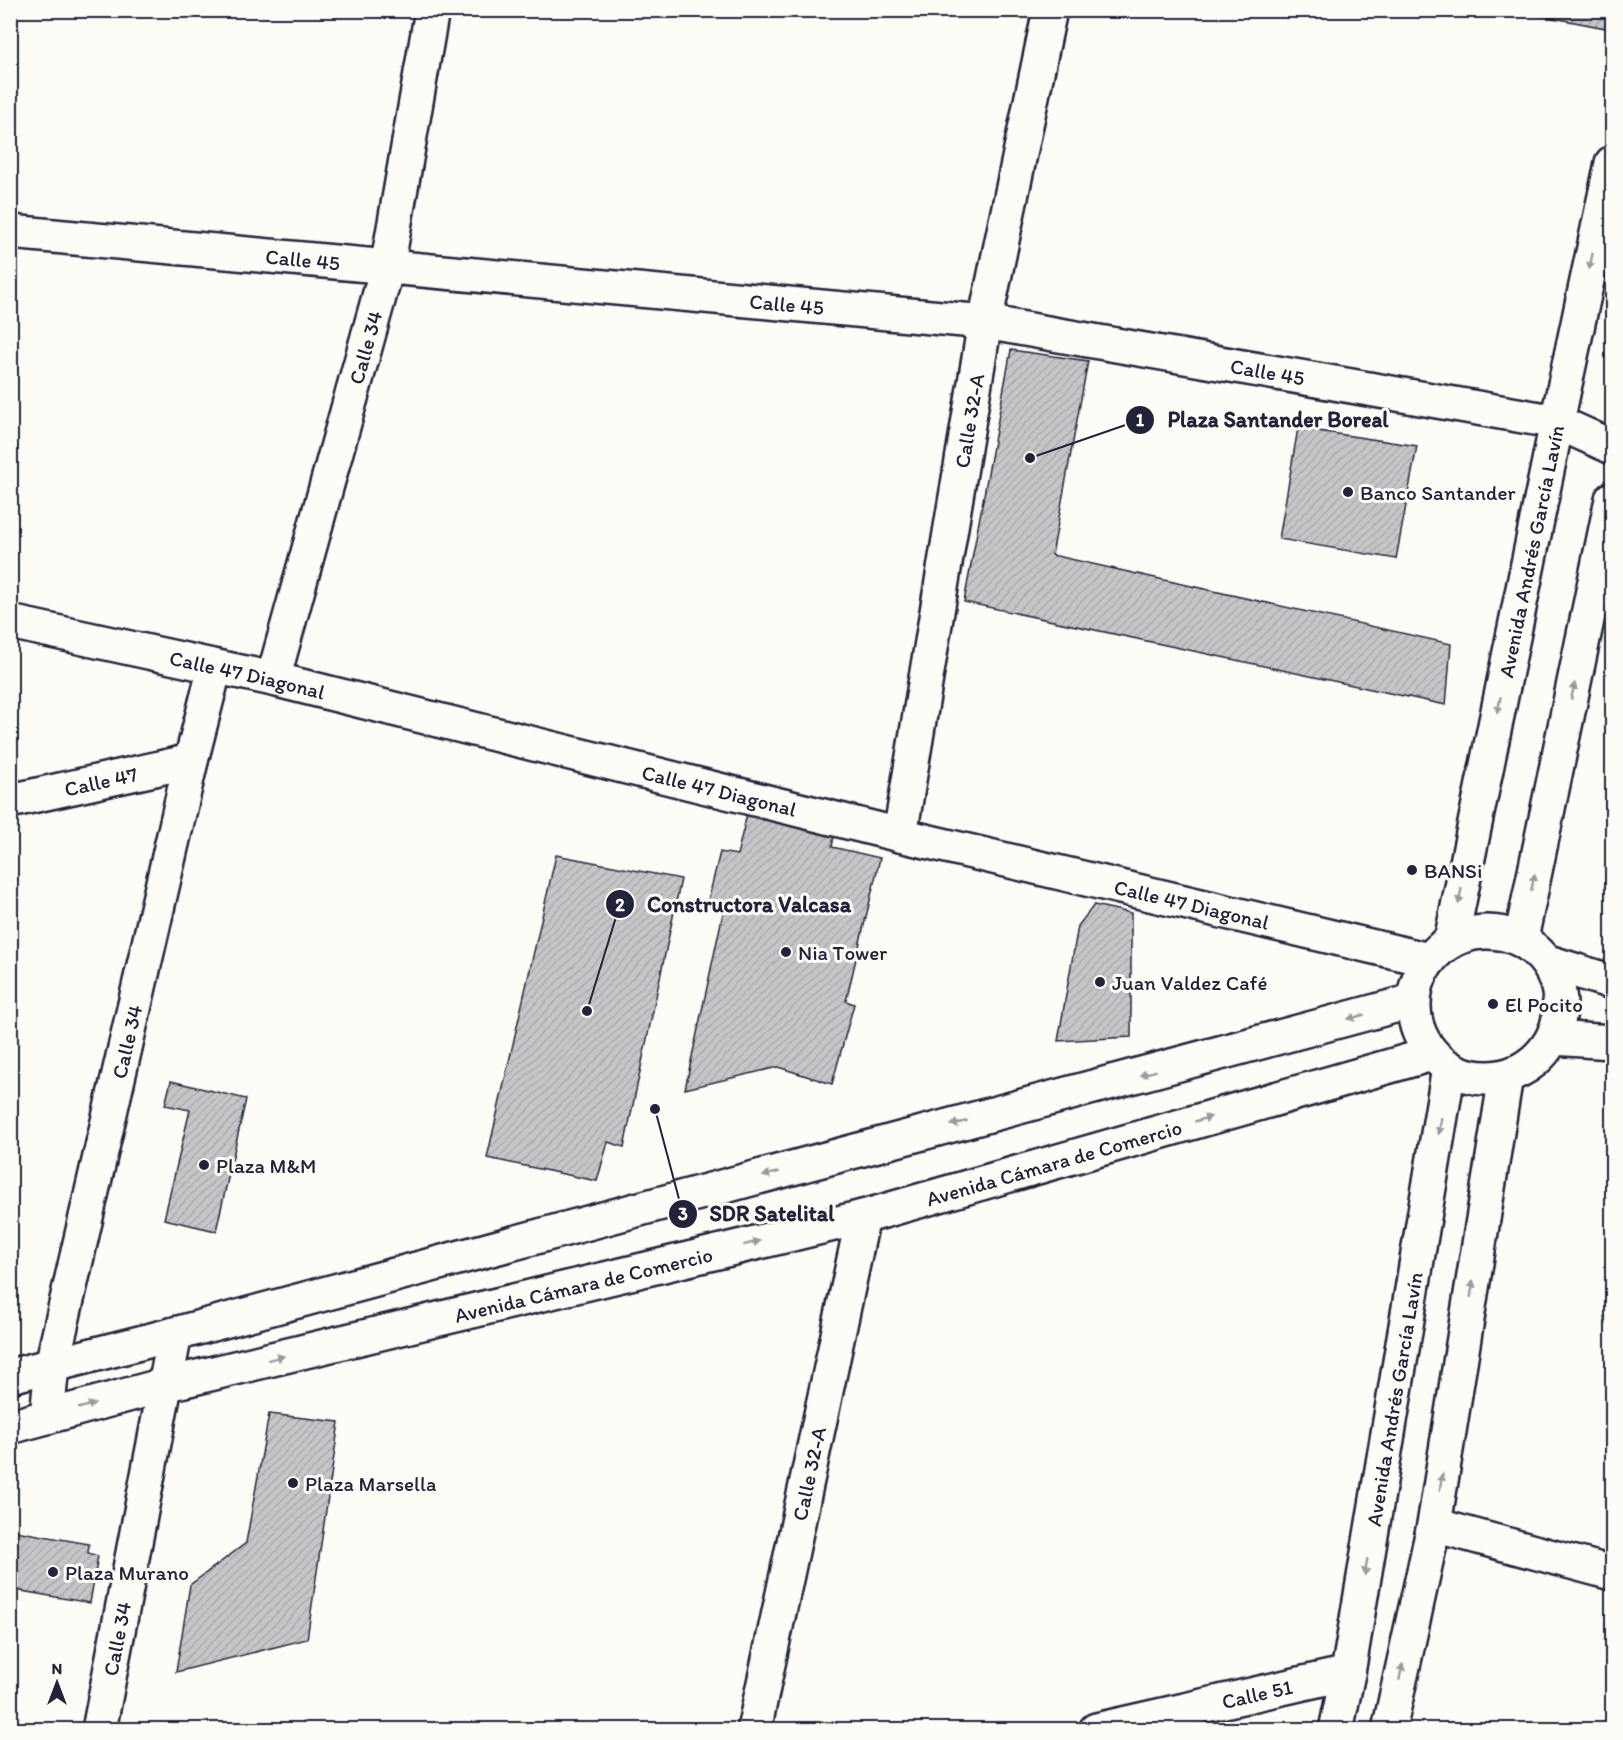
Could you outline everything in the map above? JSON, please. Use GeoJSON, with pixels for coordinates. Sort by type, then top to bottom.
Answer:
{"type":"FeatureCollection","features":[{"type":"Feature","properties":{"kind":"street","name":"Calle 34"},"geometry":{"type":"LineString","coordinates":[[273,679],[387,268],[432,10]]}},
{"type":"Feature","properties":{"kind":"street","name":"Calle 32-A"},"geometry":{"type":"LineString","coordinates":[[900,834],[985,322],[1050,10]]}},
{"type":"Feature","properties":{"kind":"street","name":"Avenida Andrés García Lavín"},"geometry":{"type":"LineString","coordinates":[[1440,950],[1612,163]]}},
{"type":"Feature","properties":{"kind":"street","name":"Calle 45"},"geometry":{"type":"LineString","coordinates":[[10,232],[985,322],[1557,422],[1612,447]]}},
{"type":"Feature","properties":{"kind":"street"},"geometry":{"type":"LineString","coordinates":[[1521,939],[1612,499]]}},
{"type":"Feature","properties":{"kind":"street","name":"Calle 47 Diagonal"},"geometry":{"type":"LineString","coordinates":[[10,622],[273,679],[900,834],[1440,950]]}},
{"type":"Feature","properties":{"kind":"street","name":"Calle 34"},"geometry":{"type":"LineString","coordinates":[[47,1417],[52,1365],[191,760],[215,667]]}},
{"type":"Feature","properties":{"kind":"street","name":"Calle 47"},"geometry":{"type":"LineString","coordinates":[[10,801],[191,760]]}},
{"type":"Feature","properties":{"kind":"street"},"geometry":{"type":"LineString","coordinates":[[1474,932],[1498,932],[1521,939],[1548,963],[1557,980],[1561,999],[1560,1019],[1553,1038],[1541,1055],[1526,1068],[1506,1076],[1487,1078],[1467,1076],[1441,1061],[1421,1038],[1414,1021],[1413,1001],[1417,980],[1440,950],[1474,932]]}},
{"type":"Feature","properties":{"kind":"street"},"geometry":{"type":"LineString","coordinates":[[1548,963],[1612,982]]}},
{"type":"Feature","properties":{"kind":"street"},"geometry":{"type":"LineString","coordinates":[[10,1376],[175,1334],[1413,1001]]}},
{"type":"Feature","properties":{"kind":"street"},"geometry":{"type":"LineString","coordinates":[[1553,1038],[1612,1042]]}},
{"type":"Feature","properties":{"kind":"street","name":"Avenida Andrés García Lavín"},"geometry":{"type":"LineString","coordinates":[[1336,1730],[1348,1673],[1441,1061]]}},
{"type":"Feature","properties":{"kind":"street","name":"Avenida Cámara de Comercio"},"geometry":{"type":"LineString","coordinates":[[10,1427],[164,1385],[863,1217],[1441,1061]]}},
{"type":"Feature","properties":{"kind":"street"},"geometry":{"type":"LineString","coordinates":[[1389,1730],[1434,1525],[1506,1076]]}},
{"type":"Feature","properties":{"kind":"street","name":"Calle 32-A"},"geometry":{"type":"LineString","coordinates":[[754,1730],[863,1217]]}},
{"type":"Feature","properties":{"kind":"street","name":"Calle 34"},"geometry":{"type":"LineString","coordinates":[[99,1730],[175,1334]]}},
{"type":"Feature","properties":{"kind":"street"},"geometry":{"type":"LineString","coordinates":[[1434,1525],[1612,1573]]}},
{"type":"Feature","properties":{"kind":"street","name":"Calle 51"},"geometry":{"type":"LineString","coordinates":[[1096,1730],[1348,1673]]}},
{"type":"Feature","properties":{"kind":"building"},"geometry":{"type":"Polygon","coordinates":[[[1512,10],[1612,10],[1612,23],[1611,29],[1512,10]]]}},
{"type":"Feature","properties":{"kind":"building"},"geometry":{"type":"Polygon","coordinates":[[[1011,350],[1088,361],[1052,555],[1451,644],[1446,705],[964,602],[1011,350]]]}},
{"type":"Feature","properties":{"kind":"building","name":"Banco Santander"},"geometry":{"type":"Polygon","coordinates":[[[1298,428],[1417,446],[1396,559],[1279,539],[1298,428]]]}},
{"type":"Feature","properties":{"kind":"building","name":"Nia Tower"},"geometry":{"type":"Polygon","coordinates":[[[748,810],[835,830],[832,847],[880,858],[846,1001],[854,1004],[832,1084],[778,1067],[685,1089],[725,904],[708,901],[720,852],[737,855],[748,810]]]}},
{"type":"Feature","properties":{"kind":"building"},"geometry":{"type":"Polygon","coordinates":[[[556,855],[681,879],[624,1147],[608,1142],[597,1181],[487,1158],[556,855]]]}},
{"type":"Feature","properties":{"kind":"building","name":"Juan Valdez Café"},"geometry":{"type":"Polygon","coordinates":[[[1094,905],[1131,913],[1131,1037],[1058,1041],[1078,926],[1094,905]]]}},
{"type":"Feature","properties":{"kind":"building","name":"Plaza M&M"},"geometry":{"type":"Polygon","coordinates":[[[171,1081],[246,1099],[216,1231],[164,1219],[190,1110],[165,1105],[171,1081]]]}},
{"type":"Feature","properties":{"kind":"building","name":"Plaza Marsella"},"geometry":{"type":"Polygon","coordinates":[[[269,1414],[339,1422],[307,1639],[176,1672],[190,1585],[246,1543],[269,1414]]]}},
{"type":"Feature","properties":{"kind":"building","name":"Plaza Murano"},"geometry":{"type":"Polygon","coordinates":[[[10,1530],[89,1544],[88,1553],[98,1556],[90,1603],[10,1589],[10,1530]]]}},
{"type":"Feature","properties":{"kind":"place","name":"Plaza Santander Boreal"},"geometry":{"type":"Point","coordinates":[1030,458]}},
{"type":"Feature","properties":{"kind":"place","name":"Banco Santander"},"geometry":{"type":"Point","coordinates":[1348,492]}},
{"type":"Feature","properties":{"kind":"place","name":"BANSi"},"geometry":{"type":"Point","coordinates":[1412,870]}},
{"type":"Feature","properties":{"kind":"place","name":"Nia Tower"},"geometry":{"type":"Point","coordinates":[786,952]}},
{"type":"Feature","properties":{"kind":"place","name":"Juan Valdez Café"},"geometry":{"type":"Point","coordinates":[1100,982]}},
{"type":"Feature","properties":{"kind":"place","name":"El Pocito"},"geometry":{"type":"Point","coordinates":[1493,1004]}},
{"type":"Feature","properties":{"kind":"place","name":"Constructora Valcasa"},"geometry":{"type":"Point","coordinates":[587,1011]}},
{"type":"Feature","properties":{"kind":"place","name":"SDR Satelital"},"geometry":{"type":"Point","coordinates":[655,1109]}},
{"type":"Feature","properties":{"kind":"place","name":"Plaza M&M"},"geometry":{"type":"Point","coordinates":[204,1165]}},
{"type":"Feature","properties":{"kind":"place","name":"Plaza Marsella"},"geometry":{"type":"Point","coordinates":[293,1483]}},
{"type":"Feature","properties":{"kind":"place","name":"Plaza Murano"},"geometry":{"type":"Point","coordinates":[53,1572]}}]}
